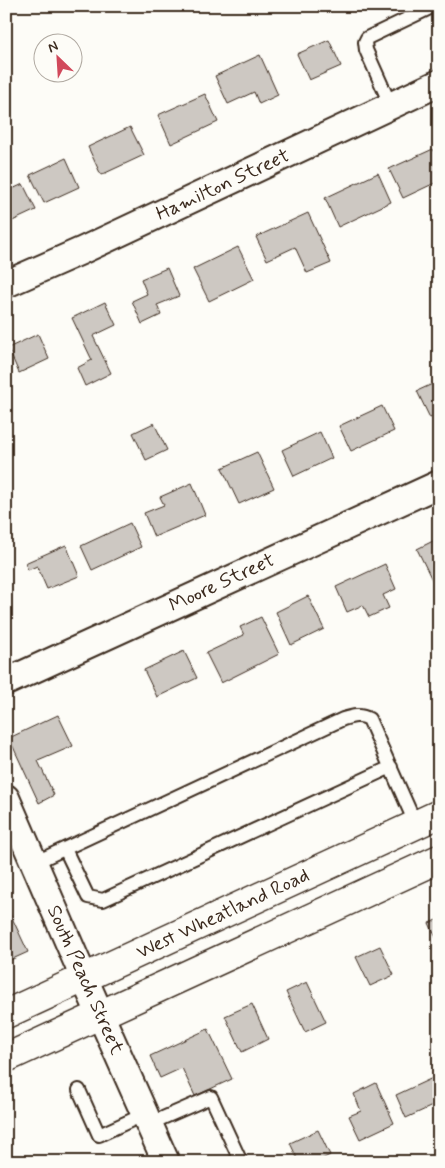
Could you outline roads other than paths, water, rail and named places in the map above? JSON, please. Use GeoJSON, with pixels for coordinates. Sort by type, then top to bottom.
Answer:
{"type":"FeatureCollection","features":[{"type":"Feature","properties":{"kind":"main road","name":"West Wheatland Road"},"geometry":{"type":"LineString","coordinates":[[6,1014],[428,820]]}},
{"type":"Feature","properties":{"kind":"main road","name":"West Wheatland Road"},"geometry":{"type":"LineString","coordinates":[[6,1058],[439,859]]}},
{"type":"Feature","properties":{"kind":"street","name":"Hamilton Street"},"geometry":{"type":"LineString","coordinates":[[6,284],[90,247],[439,83]]}},
{"type":"Feature","properties":{"kind":"street","name":"Moore Street"},"geometry":{"type":"LineString","coordinates":[[6,682],[439,484]]}},
{"type":"Feature","properties":{"kind":"street","name":"South Peach Street"},"geometry":{"type":"LineString","coordinates":[[6,798],[166,1162]]}},
{"type":"Feature","properties":{"kind":"lane"},"geometry":{"type":"LineString","coordinates":[[391,106],[366,50],[365,42],[367,38],[434,6]]}},
{"type":"Feature","properties":{"kind":"lane"},"geometry":{"type":"LineString","coordinates":[[34,863],[343,719],[362,715],[369,719],[390,767],[428,820]]}},
{"type":"Feature","properties":{"kind":"lane"},"geometry":{"type":"LineString","coordinates":[[65,849],[88,897],[104,900],[390,767]]}},
{"type":"Feature","properties":{"kind":"lane"},"geometry":{"type":"LineString","coordinates":[[79,1090],[99,1134],[211,1096],[241,1162]]}}]}
